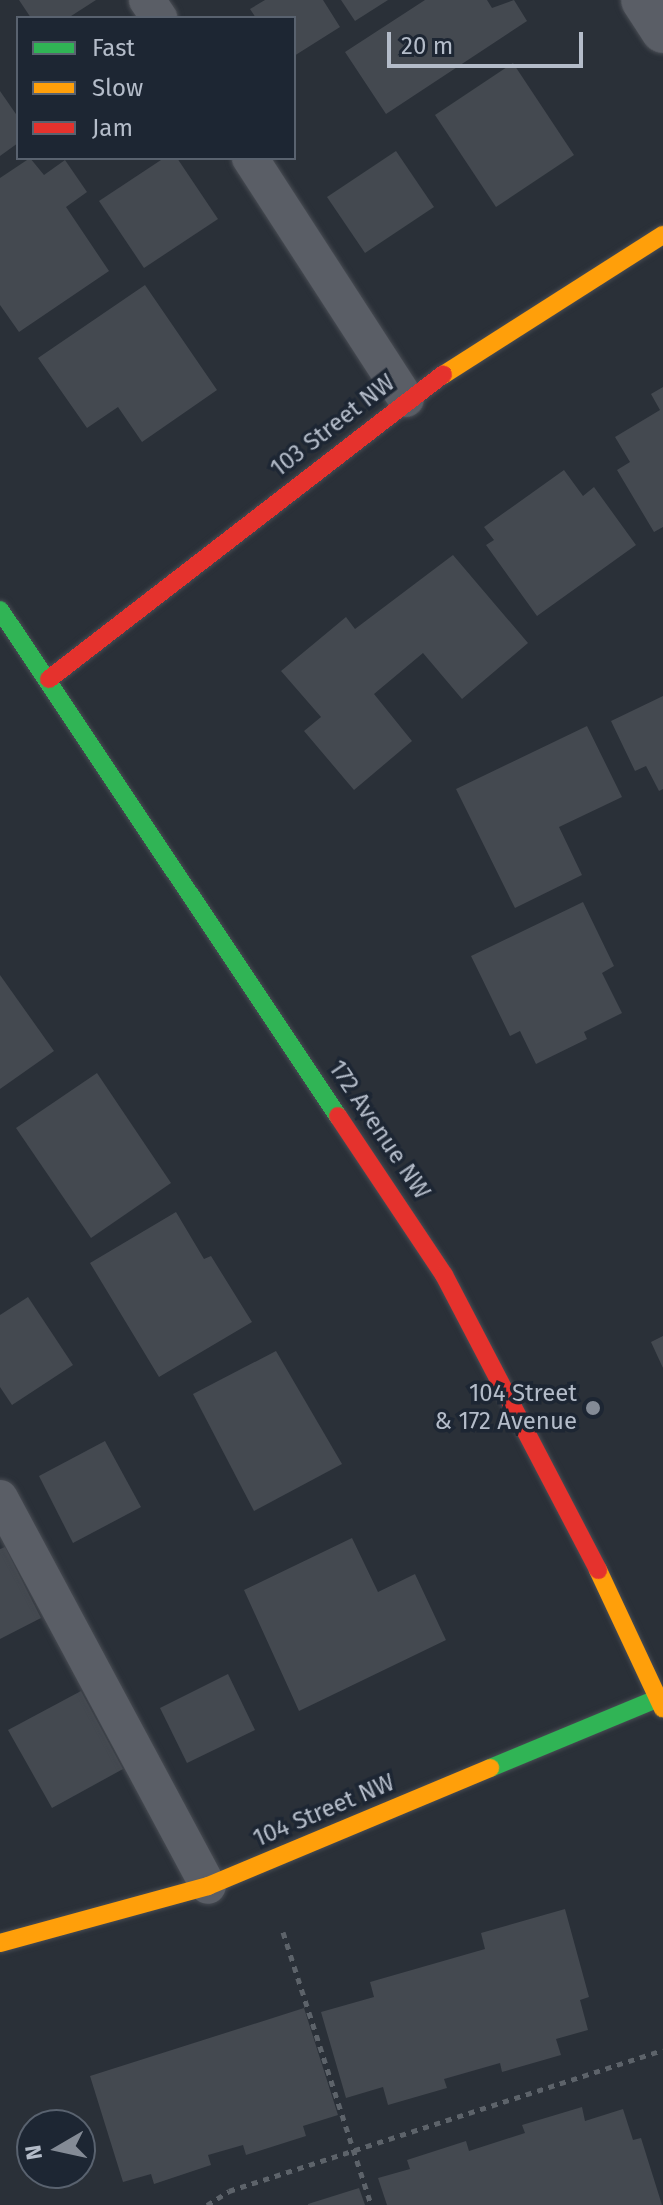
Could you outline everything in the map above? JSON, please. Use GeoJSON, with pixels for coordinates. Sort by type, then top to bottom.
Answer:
{"type":"FeatureCollection","features":[{"type":"Feature","properties":{"kind":"street"},"geometry":{"type":"LineString","coordinates":[[643,0],[663,31]]}},
{"type":"Feature","properties":{"kind":"street","name":"103 Street NW"},"geometry":{"type":"LineString","coordinates":[[49,679],[406,399],[663,235]]}},
{"type":"Feature","properties":{"kind":"street","name":"172 Avenue NW"},"geometry":{"type":"LineString","coordinates":[[0,610],[49,679],[444,1275],[582,1535],[661,1704]]}},
{"type":"Feature","properties":{"kind":"street","name":"104 Street NW"},"geometry":{"type":"LineString","coordinates":[[0,1943],[208,1886],[661,1704]]}},
{"type":"Feature","properties":{"kind":"lane"},"geometry":{"type":"LineString","coordinates":[[251,160],[406,399]]}},
{"type":"Feature","properties":{"kind":"lane"},"geometry":{"type":"LineString","coordinates":[[0,1498],[208,1886]]}},
{"type":"Feature","properties":{"kind":"path"},"geometry":{"type":"LineString","coordinates":[[283,1932],[371,2205]]}},
{"type":"Feature","properties":{"kind":"path"},"geometry":{"type":"LineString","coordinates":[[207,2205],[229,2191],[663,2050]]}},
{"type":"Feature","properties":{"kind":"building"},"geometry":{"type":"Polygon","coordinates":[[[19,0],[96,0],[71,16],[30,16],[19,0]]]}},
{"type":"Feature","properties":{"kind":"building"},"geometry":{"type":"Polygon","coordinates":[[[265,0],[323,0],[340,27],[296,55],[296,16],[255,16],[250,9],[265,0]]]}},
{"type":"Feature","properties":{"kind":"building"},"geometry":{"type":"Polygon","coordinates":[[[341,0],[388,0],[355,21],[341,0]]]}},
{"type":"Feature","properties":{"kind":"building"},"geometry":{"type":"Polygon","coordinates":[[[425,0],[487,0],[492,8],[514,0],[527,21],[386,114],[345,52],[425,0]]]}},
{"type":"Feature","properties":{"kind":"building"},"geometry":{"type":"Polygon","coordinates":[[[513,63],[574,155],[496,207],[435,115],[513,63]]]}},
{"type":"Feature","properties":{"kind":"building"},"geometry":{"type":"Polygon","coordinates":[[[0,91],[16,114],[16,144],[0,156],[0,91]]]}},
{"type":"Feature","properties":{"kind":"building"},"geometry":{"type":"Polygon","coordinates":[[[396,151],[434,207],[365,253],[327,197],[396,151]]]}},
{"type":"Feature","properties":{"kind":"building"},"geometry":{"type":"Polygon","coordinates":[[[27,160],[32,160],[44,175],[65,160],[87,192],[66,207],[109,271],[19,332],[0,305],[0,178],[27,160]]]}},
{"type":"Feature","properties":{"kind":"building"},"geometry":{"type":"Polygon","coordinates":[[[161,160],[178,160],[218,219],[144,268],[99,201],[161,160]]]}},
{"type":"Feature","properties":{"kind":"building"},"geometry":{"type":"Polygon","coordinates":[[[145,285],[217,390],[142,442],[118,407],[87,428],[38,358],[145,285]]]}},
{"type":"Feature","properties":{"kind":"building"},"geometry":{"type":"Polygon","coordinates":[[[663,387],[663,527],[654,532],[617,470],[630,462],[615,437],[660,410],[651,394],[663,387]]]}},
{"type":"Feature","properties":{"kind":"building"},"geometry":{"type":"Polygon","coordinates":[[[564,470],[583,496],[594,487],[636,545],[537,616],[486,545],[494,540],[484,527],[564,470]]]}},
{"type":"Feature","properties":{"kind":"building"},"geometry":{"type":"Polygon","coordinates":[[[453,555],[528,643],[462,699],[423,653],[374,694],[412,741],[354,790],[304,731],[321,717],[281,671],[346,617],[355,629],[453,555]]]}},
{"type":"Feature","properties":{"kind":"building"},"geometry":{"type":"Polygon","coordinates":[[[663,696],[663,789],[659,791],[646,766],[635,771],[611,721],[663,696]]]}},
{"type":"Feature","properties":{"kind":"building"},"geometry":{"type":"Polygon","coordinates":[[[587,726],[622,797],[559,827],[582,875],[515,908],[456,789],[587,726]]]}},
{"type":"Feature","properties":{"kind":"building"},"geometry":{"type":"Polygon","coordinates":[[[583,902],[614,966],[602,973],[622,1013],[584,1032],[587,1039],[536,1064],[520,1031],[510,1036],[471,956],[583,902]]]}},
{"type":"Feature","properties":{"kind":"building"},"geometry":{"type":"Polygon","coordinates":[[[0,975],[54,1051],[0,1089],[0,975]]]}},
{"type":"Feature","properties":{"kind":"building"},"geometry":{"type":"Polygon","coordinates":[[[97,1073],[171,1183],[91,1238],[16,1128],[97,1073]]]}},
{"type":"Feature","properties":{"kind":"building"},"geometry":{"type":"Polygon","coordinates":[[[176,1212],[204,1259],[211,1256],[252,1322],[159,1377],[90,1263],[176,1212]]]}},
{"type":"Feature","properties":{"kind":"building"},"geometry":{"type":"Polygon","coordinates":[[[28,1297],[73,1365],[12,1405],[0,1387],[0,1315],[28,1297]]]}},
{"type":"Feature","properties":{"kind":"building"},"geometry":{"type":"Polygon","coordinates":[[[663,1336],[663,1368],[651,1342],[663,1336]]]}},
{"type":"Feature","properties":{"kind":"building"},"geometry":{"type":"Polygon","coordinates":[[[276,1351],[342,1464],[254,1511],[193,1394],[276,1351]]]}},
{"type":"Feature","properties":{"kind":"building"},"geometry":{"type":"Polygon","coordinates":[[[105,1441],[141,1507],[73,1543],[39,1476],[105,1441]]]}},
{"type":"Feature","properties":{"kind":"building"},"geometry":{"type":"Polygon","coordinates":[[[352,1538],[378,1592],[415,1574],[446,1640],[299,1711],[244,1590],[352,1538]]]}},
{"type":"Feature","properties":{"kind":"building"},"geometry":{"type":"Polygon","coordinates":[[[5,1547],[41,1618],[0,1639],[0,1549],[5,1547]]]}},
{"type":"Feature","properties":{"kind":"building"},"geometry":{"type":"Polygon","coordinates":[[[228,1674],[255,1730],[187,1763],[160,1708],[228,1674]]]}},
{"type":"Feature","properties":{"kind":"building"},"geometry":{"type":"Polygon","coordinates":[[[81,1691],[123,1769],[52,1808],[8,1730],[81,1691]]]}},
{"type":"Feature","properties":{"kind":"building"},"geometry":{"type":"Polygon","coordinates":[[[565,1909],[589,1997],[580,2000],[588,2030],[556,2039],[561,2055],[502,2072],[500,2063],[444,2079],[447,2088],[388,2105],[383,2087],[346,2098],[321,2012],[374,1997],[370,1982],[485,1949],[481,1933],[565,1909]]]}},
{"type":"Feature","properties":{"kind":"building"},"geometry":{"type":"Polygon","coordinates":[[[304,2008],[338,2115],[303,2126],[306,2136],[246,2155],[243,2145],[208,2155],[211,2165],[154,2184],[151,2174],[123,2182],[90,2076],[304,2008]]]}},
{"type":"Feature","properties":{"kind":"building"},"geometry":{"type":"Polygon","coordinates":[[[582,2107],[585,2121],[623,2109],[633,2140],[641,2138],[662,2205],[387,2205],[378,2178],[410,2169],[407,2160],[466,2141],[469,2151],[525,2133],[522,2125],[582,2107]]]}},
{"type":"Feature","properties":{"kind":"building"},"geometry":{"type":"Polygon","coordinates":[[[359,2188],[365,2205],[308,2205],[308,2204],[359,2188]]]}},
{"type":"Feature","properties":{"kind":"traffic: fast"},"geometry":{"type":"LineString","coordinates":[[0,610],[338,1116]]}},
{"type":"Feature","properties":{"kind":"traffic: fast"},"geometry":{"type":"LineString","coordinates":[[490,1768],[659,1698]]}},
{"type":"Feature","properties":{"kind":"traffic: slow"},"geometry":{"type":"LineString","coordinates":[[443,375],[663,235]]}},
{"type":"Feature","properties":{"kind":"traffic: slow"},"geometry":{"type":"LineString","coordinates":[[598,1570],[663,1709]]}},
{"type":"Feature","properties":{"kind":"traffic: slow"},"geometry":{"type":"LineString","coordinates":[[0,1943],[208,1886],[490,1768]]}},
{"type":"Feature","properties":{"kind":"traffic: jam"},"geometry":{"type":"LineString","coordinates":[[49,679],[443,375]]}},
{"type":"Feature","properties":{"kind":"traffic: jam"},"geometry":{"type":"LineString","coordinates":[[338,1116],[444,1275],[598,1570]]}},
{"type":"Feature","properties":{"kind":"place","name":"104 Street & 172 Avenue"},"geometry":{"type":"Point","coordinates":[593,1408]}}]}
